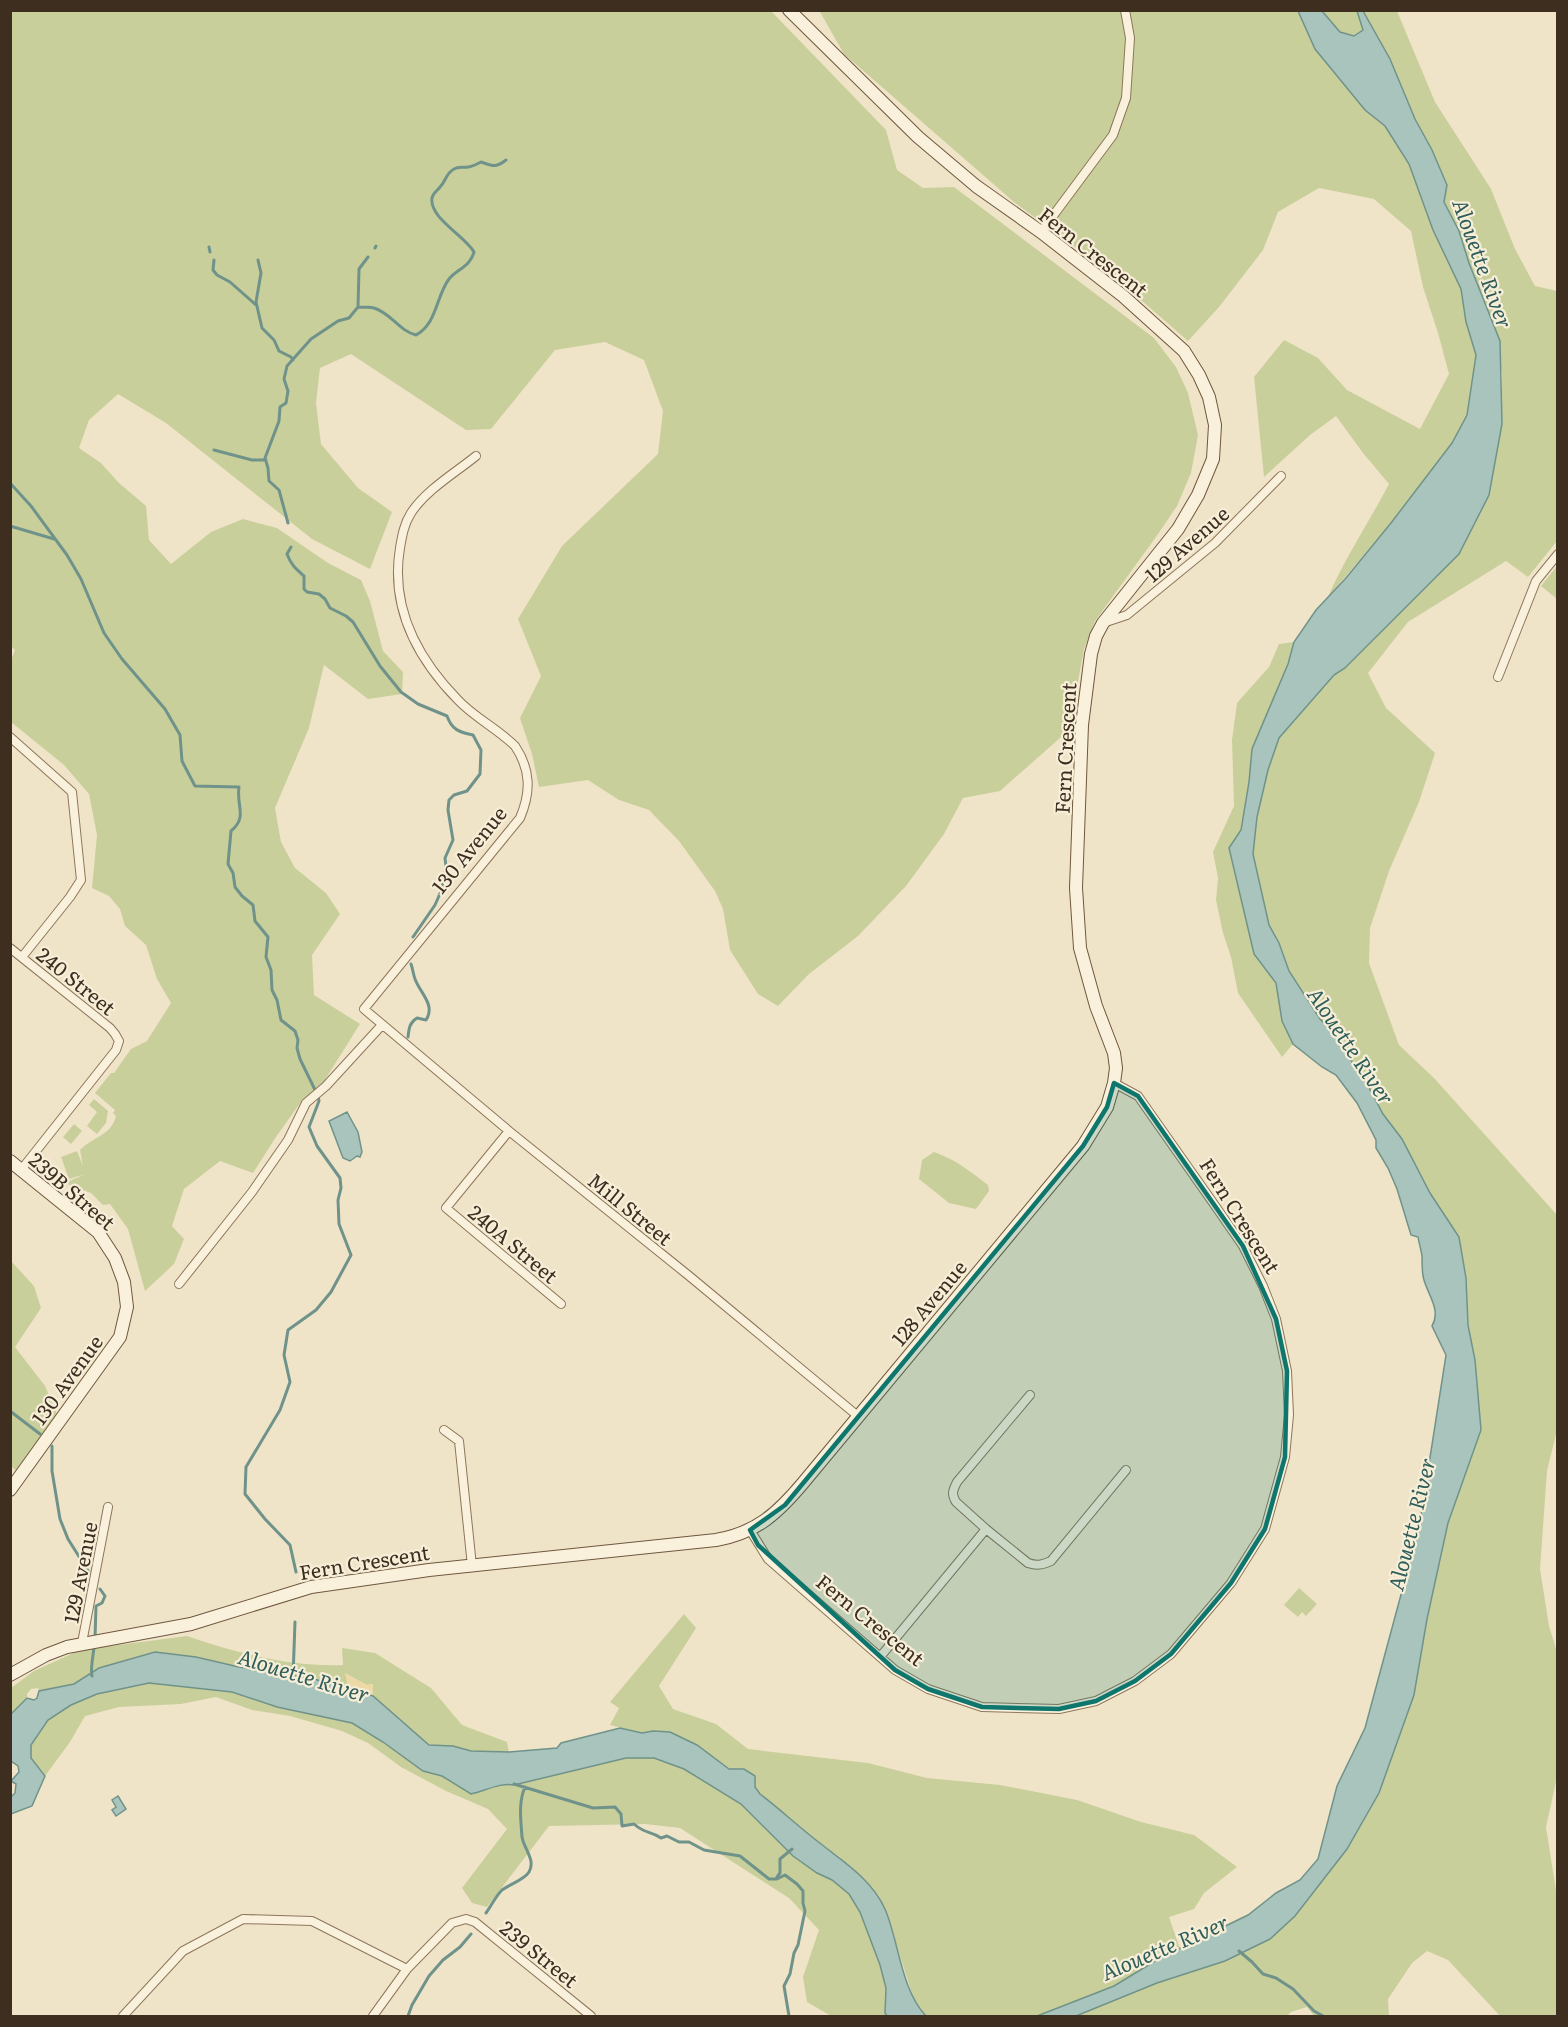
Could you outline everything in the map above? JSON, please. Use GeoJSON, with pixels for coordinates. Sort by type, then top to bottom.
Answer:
{"type":"FeatureCollection","features":[{"type":"Feature","properties":{"kind":"street","name":"Fern Crescent"},"geometry":{"type":"LineString","coordinates":[[10,1676],[46,1655],[84,1642],[191,1624],[311,1587],[472,1566],[716,1540],[750,1530],[768,1559],[895,1670],[928,1689],[982,1707],[1059,1709],[1096,1701],[1135,1681],[1171,1654],[1231,1583],[1265,1529],[1285,1457],[1289,1415],[1287,1371],[1276,1319],[1248,1256],[1216,1207],[1138,1096],[1114,1083],[1114,1053],[1096,1006],[1080,948],[1076,888],[1083,716],[1091,654],[1096,636],[1103,623],[1178,529],[1198,495],[1213,459],[1215,425],[1209,397],[1184,351],[1123,296],[1041,232],[976,186],[918,137],[789,10]]}},
{"type":"Feature","properties":{"kind":"street"},"geometry":{"type":"LineString","coordinates":[[1041,232],[1113,135],[1126,98],[1130,38],[1125,10]]}},
{"type":"Feature","properties":{"kind":"street","name":"130 Avenue"},"geometry":{"type":"LineString","coordinates":[[381,1026],[364,1010],[520,818],[529,794],[528,774],[515,746],[459,702],[418,650],[404,614],[398,590],[397,564],[402,533],[410,515],[428,494],[476,456]]}},
{"type":"Feature","properties":{"kind":"street","name":"129 Avenue"},"geometry":{"type":"LineString","coordinates":[[1103,623],[1127,615],[1206,550],[1281,476]]}},
{"type":"Feature","properties":{"kind":"street"},"geometry":{"type":"LineString","coordinates":[[1498,677],[1536,581],[1557,554]]}},
{"type":"Feature","properties":{"kind":"street"},"geometry":{"type":"LineString","coordinates":[[10,737],[72,792],[81,880],[22,957]]}},
{"type":"Feature","properties":{"kind":"street","name":"240 Street"},"geometry":{"type":"LineString","coordinates":[[10,948],[110,1028],[119,1041],[116,1050],[16,1165]]}},
{"type":"Feature","properties":{"kind":"street"},"geometry":{"type":"LineString","coordinates":[[179,1284],[252,1192],[288,1140],[303,1107],[310,1098],[327,1086],[381,1026]]}},
{"type":"Feature","properties":{"kind":"street","name":"Mill Street"},"geometry":{"type":"LineString","coordinates":[[381,1026],[859,1417]]}},
{"type":"Feature","properties":{"kind":"street","name":"128 Avenue"},"geometry":{"type":"LineString","coordinates":[[750,1530],[785,1505],[1083,1146],[1107,1107],[1114,1083]]}},
{"type":"Feature","properties":{"kind":"street","name":"240A Street"},"geometry":{"type":"LineString","coordinates":[[509,1131],[446,1208],[561,1304]]}},
{"type":"Feature","properties":{"kind":"street","name":"239B Street"},"geometry":{"type":"LineString","coordinates":[[16,1165],[98,1232],[115,1258],[124,1282]]}},
{"type":"Feature","properties":{"kind":"street","name":"130 Avenue"},"geometry":{"type":"LineString","coordinates":[[10,1490],[120,1337],[127,1307],[124,1282]]}},
{"type":"Feature","properties":{"kind":"street"},"geometry":{"type":"LineString","coordinates":[[1030,1395],[957,1482],[952,1496],[986,1529],[1028,1563],[1043,1565],[1051,1560],[1126,1470]]}},
{"type":"Feature","properties":{"kind":"street"},"geometry":{"type":"LineString","coordinates":[[444,1430],[459,1441],[472,1566]]}},
{"type":"Feature","properties":{"kind":"street","name":"129 Avenue"},"geometry":{"type":"LineString","coordinates":[[84,1642],[108,1507]]}},
{"type":"Feature","properties":{"kind":"street"},"geometry":{"type":"LineString","coordinates":[[880,1657],[986,1529]]}},
{"type":"Feature","properties":{"kind":"street"},"geometry":{"type":"LineString","coordinates":[[123,2016],[183,1951],[243,1919],[312,1921],[407,1969],[373,2016]]}},
{"type":"Feature","properties":{"kind":"street","name":"239 Street"},"geometry":{"type":"LineString","coordinates":[[407,1969],[452,1923],[466,1919],[475,1922],[591,2016]]}},
{"type":"Feature","properties":{"kind":"highlighted area"},"geometry":{"type":"Polygon","coordinates":[[[1114,1083],[1138,1096],[1243,1246],[1276,1319],[1287,1371],[1285,1457],[1265,1529],[1231,1583],[1171,1654],[1135,1681],[1096,1701],[1059,1709],[982,1707],[928,1689],[895,1670],[758,1545],[750,1530],[785,1505],[1083,1146],[1107,1107],[1114,1083]]]}},
{"type":"Feature","properties":{"kind":"green space"},"geometry":{"type":"Polygon","coordinates":[[[823,10],[1298,11],[1315,49],[1365,110],[1385,125],[1409,164],[1433,230],[1461,289],[1466,322],[1476,355],[1467,415],[1452,443],[1391,523],[1328,597],[1349,554],[1389,484],[1336,416],[1310,435],[1264,477],[1254,377],[1284,340],[1318,358],[1347,390],[1420,429],[1449,374],[1423,287],[1411,231],[1374,199],[1319,188],[1278,212],[1263,250],[1219,307],[1188,341],[1109,272],[1014,202],[844,54],[820,12],[823,10]]]}},
{"type":"Feature","properties":{"kind":"green space"},"geometry":{"type":"Polygon","coordinates":[[[10,11],[771,11],[886,130],[897,170],[923,188],[954,187],[1154,338],[1176,367],[1188,393],[1198,435],[1191,473],[1177,506],[1095,621],[1084,649],[1069,730],[1000,791],[963,798],[944,834],[906,886],[858,936],[809,974],[778,1006],[758,994],[730,950],[723,909],[715,891],[679,841],[649,810],[619,800],[588,780],[539,787],[532,754],[520,718],[541,676],[518,619],[562,546],[658,454],[663,411],[644,360],[605,342],[555,350],[491,429],[466,430],[351,354],[320,368],[316,403],[321,444],[358,488],[392,512],[370,569],[312,539],[166,423],[118,394],[89,420],[79,448],[101,463],[119,483],[146,506],[149,540],[171,564],[211,532],[243,519],[277,528],[328,563],[361,580],[370,601],[383,651],[403,672],[402,694],[368,699],[324,665],[309,728],[275,808],[281,842],[295,868],[326,893],[340,914],[312,955],[314,995],[360,1024],[323,1083],[303,1099],[253,1173],[220,1161],[184,1189],[172,1226],[184,1239],[174,1264],[145,1291],[128,1229],[110,1204],[103,1205],[91,1193],[65,1183],[85,1174],[69,1179],[61,1157],[77,1151],[83,1166],[80,1150],[106,1132],[114,1123],[115,1110],[95,1093],[111,1073],[114,1073],[131,1049],[147,1041],[171,1003],[157,979],[146,945],[125,926],[120,909],[109,896],[92,888],[97,835],[89,794],[64,765],[11,722],[11,660],[15,650],[10,645],[10,11]]]}},
{"type":"Feature","properties":{"kind":"green space"},"geometry":{"type":"Polygon","coordinates":[[[1322,11],[1357,11],[1363,30],[1354,36],[1340,32],[1322,11]]]}},
{"type":"Feature","properties":{"kind":"green space"},"geometry":{"type":"Polygon","coordinates":[[[1363,11],[1397,11],[1435,102],[1491,189],[1515,249],[1535,286],[1557,291],[1557,541],[1528,577],[1506,561],[1408,622],[1368,673],[1386,708],[1435,753],[1419,802],[1389,871],[1370,928],[1369,963],[1399,1045],[1434,1078],[1557,1215],[1558,1426],[1547,1471],[1540,1569],[1549,1626],[1558,1655],[1557,1777],[1546,1827],[1557,1897],[1557,2016],[1500,2016],[1448,1960],[1427,1951],[1412,1963],[1388,1999],[1389,2016],[1314,2016],[1307,2007],[1291,2012],[1287,2016],[1076,2016],[1157,1983],[1202,1969],[1295,1916],[1347,1849],[1379,1793],[1414,1695],[1427,1619],[1448,1523],[1481,1430],[1475,1360],[1468,1325],[1466,1278],[1459,1237],[1430,1193],[1402,1139],[1383,1114],[1367,1084],[1354,1068],[1347,1047],[1320,1019],[1289,971],[1279,943],[1269,926],[1253,854],[1257,817],[1268,770],[1279,738],[1334,675],[1345,668],[1438,576],[1489,495],[1502,424],[1502,373],[1459,231],[1444,202],[1447,185],[1415,119],[1390,59],[1363,11]]]}},
{"type":"Feature","properties":{"kind":"green space"},"geometry":{"type":"Polygon","coordinates":[[[1557,566],[1557,599],[1541,586],[1557,566]]]}},
{"type":"Feature","properties":{"kind":"green space"},"geometry":{"type":"Polygon","coordinates":[[[1294,642],[1288,664],[1252,749],[1241,830],[1229,848],[1254,954],[1276,983],[1282,1021],[1293,1044],[1282,1057],[1238,993],[1216,900],[1218,878],[1213,852],[1234,806],[1232,740],[1237,703],[1269,667],[1279,644],[1294,642]]]}},
{"type":"Feature","properties":{"kind":"green space"},"geometry":{"type":"Polygon","coordinates":[[[94,1099],[108,1111],[106,1123],[97,1134],[87,1126],[97,1112],[89,1105],[94,1099]]]}},
{"type":"Feature","properties":{"kind":"green space"},"geometry":{"type":"Polygon","coordinates":[[[74,1124],[82,1131],[71,1144],[63,1137],[74,1124]]]}},
{"type":"Feature","properties":{"kind":"green space"},"geometry":{"type":"Polygon","coordinates":[[[934,1152],[956,1162],[988,1185],[989,1191],[976,1209],[949,1203],[919,1179],[922,1160],[934,1152]]]}},
{"type":"Feature","properties":{"kind":"green space"},"geometry":{"type":"Polygon","coordinates":[[[11,1261],[34,1286],[41,1308],[15,1347],[45,1386],[60,1421],[21,1475],[11,1466],[11,1261]]]}},
{"type":"Feature","properties":{"kind":"green space"},"geometry":{"type":"Polygon","coordinates":[[[1299,1588],[1317,1604],[1306,1616],[1302,1612],[1298,1617],[1284,1605],[1299,1588]]]}},
{"type":"Feature","properties":{"kind":"green space"},"geometry":{"type":"Polygon","coordinates":[[[684,1614],[696,1628],[659,1686],[673,1709],[716,1724],[748,1749],[868,1763],[927,1778],[1000,1785],[1077,1800],[1141,1822],[1194,1835],[1237,1867],[1204,1893],[1194,1909],[1169,1917],[1180,1949],[1160,1958],[1114,1986],[1037,2016],[926,2016],[913,1997],[892,1930],[840,1857],[760,1794],[755,1787],[755,1776],[745,1769],[729,1769],[697,1745],[653,1731],[642,1733],[610,1725],[619,1708],[610,1702],[684,1614]]]}},
{"type":"Feature","properties":{"kind":"green space"},"geometry":{"type":"Polygon","coordinates":[[[187,1636],[264,1658],[303,1664],[343,1665],[342,1648],[375,1653],[431,1688],[462,1725],[507,1742],[509,1752],[471,1751],[453,1746],[429,1745],[373,1696],[373,1684],[367,1685],[346,1674],[349,1690],[314,1679],[239,1667],[196,1657],[99,1668],[74,1684],[39,1691],[38,1688],[31,1689],[27,1698],[11,1714],[11,1688],[34,1671],[80,1650],[187,1636]]]}},
{"type":"Feature","properties":{"kind":"green space"},"geometry":{"type":"Polygon","coordinates":[[[149,1683],[232,1692],[277,1707],[352,1723],[423,1771],[442,1776],[471,1794],[626,1758],[654,1758],[684,1769],[741,1804],[793,1856],[817,1873],[832,1880],[849,1894],[860,1912],[880,1965],[886,1988],[885,2013],[887,2016],[831,2016],[807,2002],[803,1977],[819,1930],[789,1898],[680,1828],[645,1824],[549,1826],[487,1907],[472,1903],[462,1888],[507,1829],[488,1809],[446,1791],[401,1767],[368,1743],[342,1731],[290,1716],[252,1710],[216,1697],[181,1704],[119,1707],[85,1716],[70,1742],[45,1776],[31,1758],[31,1744],[48,1720],[71,1705],[97,1694],[149,1683]]]}},
{"type":"Feature","properties":{"kind":"sand"},"geometry":{"type":"Polygon","coordinates":[[[345,1673],[367,1685],[373,1684],[373,1696],[349,1690],[345,1673]]]}},
{"type":"Feature","properties":{"kind":"water"},"geometry":{"type":"Polygon","coordinates":[[[1298,11],[1322,11],[1340,32],[1354,36],[1363,30],[1357,11],[1363,11],[1390,59],[1415,119],[1447,185],[1444,202],[1459,231],[1469,263],[1500,341],[1502,424],[1489,495],[1459,554],[1345,668],[1334,675],[1279,738],[1268,770],[1257,817],[1253,854],[1269,925],[1279,943],[1289,971],[1320,1019],[1347,1047],[1354,1068],[1367,1084],[1383,1114],[1402,1139],[1430,1193],[1459,1237],[1466,1278],[1468,1325],[1475,1360],[1481,1430],[1448,1523],[1427,1619],[1414,1695],[1379,1793],[1347,1849],[1295,1916],[1270,1939],[1225,1961],[1157,1983],[1076,2016],[1037,2016],[1114,1986],[1160,1958],[1248,1915],[1276,1893],[1300,1880],[1318,1859],[1337,1786],[1365,1728],[1419,1528],[1446,1355],[1432,1326],[1435,1313],[1423,1276],[1418,1237],[1411,1235],[1397,1189],[1357,1103],[1336,1075],[1293,1044],[1282,1021],[1276,983],[1254,954],[1229,848],[1241,830],[1252,749],[1288,664],[1294,642],[1316,610],[1346,578],[1391,523],[1452,443],[1467,415],[1476,355],[1466,322],[1461,289],[1433,230],[1409,164],[1385,126],[1365,110],[1315,49],[1298,11]]]}},
{"type":"Feature","properties":{"kind":"water"},"geometry":{"type":"Polygon","coordinates":[[[347,1112],[358,1132],[362,1152],[360,1157],[357,1156],[350,1161],[343,1158],[329,1121],[347,1112]]]}},
{"type":"Feature","properties":{"kind":"water"},"geometry":{"type":"Polygon","coordinates":[[[155,1652],[196,1657],[239,1667],[314,1679],[373,1696],[429,1745],[453,1746],[471,1751],[509,1752],[557,1748],[561,1743],[620,1728],[642,1733],[670,1732],[697,1745],[729,1769],[744,1769],[755,1776],[755,1787],[760,1794],[865,1880],[885,1909],[911,1993],[926,2016],[887,2016],[885,2013],[886,1988],[880,1965],[860,1912],[849,1894],[832,1880],[817,1873],[793,1856],[741,1804],[684,1769],[654,1758],[626,1758],[471,1794],[442,1776],[423,1771],[352,1723],[277,1707],[232,1692],[149,1683],[97,1694],[71,1705],[48,1720],[31,1745],[31,1758],[45,1776],[32,1806],[11,1814],[11,1797],[15,1793],[16,1784],[11,1781],[19,1772],[18,1766],[11,1761],[11,1714],[27,1698],[34,1700],[37,1698],[39,1691],[74,1684],[99,1668],[155,1652]]]}},
{"type":"Feature","properties":{"kind":"water"},"geometry":{"type":"Polygon","coordinates":[[[118,1796],[126,1809],[116,1816],[112,1810],[116,1807],[112,1800],[118,1796]]]}},
{"type":"Feature","properties":{"kind":"waterway"},"geometry":{"type":"LineString","coordinates":[[288,523],[279,490],[269,481],[265,458],[279,421],[280,407],[286,403],[288,391],[284,379],[287,366],[311,339],[338,321],[349,318],[358,307],[380,310],[410,333],[416,335],[423,330],[432,317],[449,279],[466,264],[474,252],[436,213],[433,195],[449,173],[456,168],[481,162],[497,165],[506,160]]}},
{"type":"Feature","properties":{"kind":"waterway"},"geometry":{"type":"LineString","coordinates":[[209,247],[210,252]]}},
{"type":"Feature","properties":{"kind":"waterway"},"geometry":{"type":"LineString","coordinates":[[358,307],[359,269],[368,257]]}},
{"type":"Feature","properties":{"kind":"waterway"},"geometry":{"type":"LineString","coordinates":[[214,260],[213,270],[217,275],[230,282],[256,305]]}},
{"type":"Feature","properties":{"kind":"waterway"},"geometry":{"type":"LineString","coordinates":[[258,260],[261,273],[256,302],[262,328],[274,340],[279,351],[293,360]]}},
{"type":"Feature","properties":{"kind":"waterway"},"geometry":{"type":"LineString","coordinates":[[214,450],[252,460],[266,460]]}},
{"type":"Feature","properties":{"kind":"waterway"},"geometry":{"type":"LineString","coordinates":[[10,483],[31,506],[67,555],[81,579],[104,633],[122,659],[165,709],[180,735],[182,761],[195,786],[239,787],[240,816],[231,831],[228,864],[233,873],[235,887],[253,905],[255,921],[268,937],[266,957],[271,970],[272,990],[277,1000],[281,1020],[295,1031],[300,1059],[318,1096],[319,1101],[309,1127],[317,1146],[340,1178],[339,1224],[351,1255],[331,1292],[316,1310],[288,1330],[284,1355],[290,1382],[280,1410],[246,1467],[245,1494],[290,1545],[296,1572]]}},
{"type":"Feature","properties":{"kind":"waterway"},"geometry":{"type":"LineString","coordinates":[[10,526],[54,539]]}},
{"type":"Feature","properties":{"kind":"waterway"},"geometry":{"type":"LineString","coordinates":[[291,547],[287,554],[292,564],[304,576],[304,589],[307,592],[319,594],[330,608],[353,622],[380,666],[401,692],[418,704],[447,716],[457,730],[473,735],[481,750],[480,774],[467,791],[454,795],[449,800],[448,810],[453,840],[445,858],[442,889],[435,905],[413,937]]}},
{"type":"Feature","properties":{"kind":"waterway"},"geometry":{"type":"LineString","coordinates":[[408,1037],[412,1022],[417,1018],[426,1020],[429,1015],[428,1004],[417,984],[411,964]]}},
{"type":"Feature","properties":{"kind":"waterway"},"geometry":{"type":"LineString","coordinates":[[10,1411],[40,1434]]}},
{"type":"Feature","properties":{"kind":"waterway"},"geometry":{"type":"LineString","coordinates":[[52,1446],[52,1471],[60,1519],[68,1539],[90,1574]]}},
{"type":"Feature","properties":{"kind":"waterway"},"geometry":{"type":"LineString","coordinates":[[95,1638],[96,1606],[102,1603],[105,1596],[100,1589]]}},
{"type":"Feature","properties":{"kind":"waterway","name":"Alouette River"},"geometry":{"type":"LineString","coordinates":[[293,1677],[295,1622]]}},
{"type":"Feature","properties":{"kind":"waterway"},"geometry":{"type":"LineString","coordinates":[[92,1676],[94,1645]]}},
{"type":"Feature","properties":{"kind":"waterway"},"geometry":{"type":"LineString","coordinates":[[514,1784],[593,1808],[615,1807],[621,1814],[622,1826],[634,1824],[661,1838],[667,1836],[679,1842],[689,1842],[704,1850],[740,1856],[769,1879],[777,1879],[785,1875],[797,1884],[803,1891],[805,1911],[790,1974],[784,1986],[789,2016]]}},
{"type":"Feature","properties":{"kind":"waterway"},"geometry":{"type":"LineString","coordinates":[[486,1913],[497,1895],[524,1877],[531,1868],[521,1825],[521,1806],[525,1787]]}},
{"type":"Feature","properties":{"kind":"waterway"},"geometry":{"type":"LineString","coordinates":[[777,1877],[780,1873],[780,1859],[792,1849]]}},
{"type":"Feature","properties":{"kind":"waterway"},"geometry":{"type":"LineString","coordinates":[[408,2016],[429,1976],[471,1934]]}},
{"type":"Feature","properties":{"kind":"waterway"},"geometry":{"type":"LineString","coordinates":[[1239,1951],[1263,1974],[1276,1978],[1293,1989],[1314,2011],[1323,2016]]}}]}
